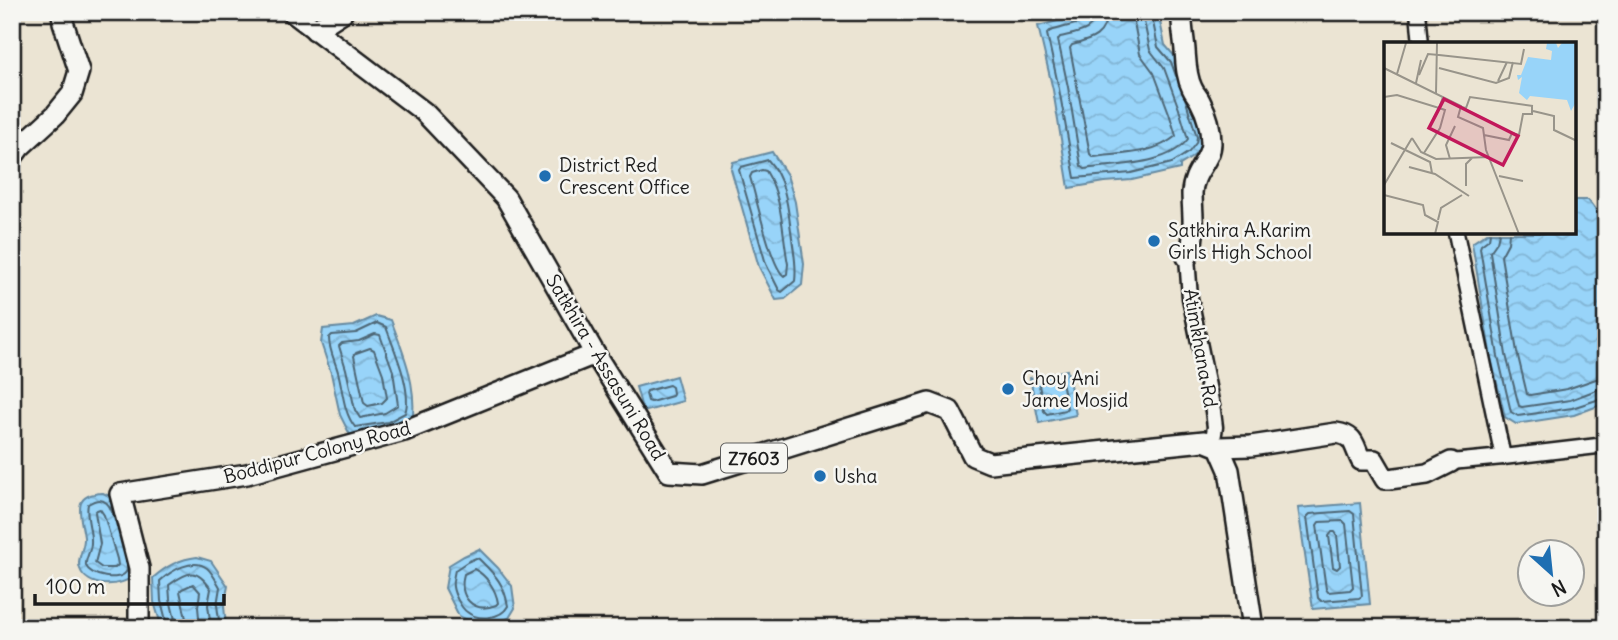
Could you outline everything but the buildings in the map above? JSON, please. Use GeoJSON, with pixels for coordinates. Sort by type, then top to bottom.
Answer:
{"type":"FeatureCollection","features":[{"type":"Feature","properties":{"kind":"main road"},"geometry":{"type":"LineString","coordinates":[[12,158],[72,94],[79,71],[62,12]]}},
{"type":"Feature","properties":{"kind":"main road","name":"Satkhira - Assasuni Road"},"geometry":{"type":"LineString","coordinates":[[292,12],[424,112],[506,198],[595,354],[669,472],[702,474],[929,403],[950,411],[973,456],[990,463],[1204,440],[1216,446]]}},
{"type":"Feature","properties":{"kind":"main road"},"geometry":{"type":"LineString","coordinates":[[315,30],[343,12]]}},
{"type":"Feature","properties":{"kind":"main road","name":"Atimkhana Rd"},"geometry":{"type":"LineString","coordinates":[[1182,12],[1186,69],[1193,91],[1207,117],[1212,146],[1193,184],[1194,226],[1192,248],[1187,257]]}},
{"type":"Feature","properties":{"kind":"main road","name":"Boddipur Colony Road"},"geometry":{"type":"LineString","coordinates":[[139,628],[139,568],[120,494],[247,474],[404,431],[595,354]]}},
{"type":"Feature","properties":{"kind":"main road"},"geometry":{"type":"LineString","coordinates":[[1253,628],[1229,470],[1216,446],[1251,446],[1335,433],[1352,439],[1361,460],[1374,460],[1385,479],[1427,474],[1451,462]]}},
{"type":"Feature","properties":{"kind":"street"},"geometry":{"type":"LineString","coordinates":[[1418,12],[1421,42]]}},
{"type":"Feature","properties":{"kind":"street"},"geometry":{"type":"LineString","coordinates":[[1457,234],[1503,457]]}},
{"type":"Feature","properties":{"kind":"street","name":"Atimkhana Rd"},"geometry":{"type":"LineString","coordinates":[[1187,257],[1190,298],[1213,411],[1216,446]]}},
{"type":"Feature","properties":{"kind":"street"},"geometry":{"type":"LineString","coordinates":[[1451,462],[1606,445]]}},
{"type":"Feature","properties":{"kind":"water"},"geometry":{"type":"Polygon","coordinates":[[[1093,12],[1158,12],[1165,45],[1177,59],[1204,136],[1199,150],[1180,165],[1180,169],[1132,180],[1069,188],[1053,90],[1038,26],[1093,12]]]}},
{"type":"Feature","properties":{"kind":"water"},"geometry":{"type":"Polygon","coordinates":[[[772,152],[787,175],[795,202],[804,264],[802,285],[785,299],[776,300],[759,267],[731,169],[733,162],[772,152]]]}},
{"type":"Feature","properties":{"kind":"water"},"geometry":{"type":"Polygon","coordinates":[[[1576,200],[1588,200],[1601,217],[1606,233],[1606,403],[1574,415],[1516,424],[1505,417],[1491,358],[1472,243],[1486,234],[1576,234],[1576,200]]]}},
{"type":"Feature","properties":{"kind":"water"},"geometry":{"type":"Polygon","coordinates":[[[376,316],[391,320],[400,344],[411,379],[413,417],[390,428],[350,435],[340,415],[321,343],[323,329],[354,326],[376,316]]]}},
{"type":"Feature","properties":{"kind":"water"},"geometry":{"type":"Polygon","coordinates":[[[1067,370],[1076,415],[1039,423],[1030,378],[1067,370]]]}},
{"type":"Feature","properties":{"kind":"water"},"geometry":{"type":"Polygon","coordinates":[[[676,376],[683,401],[643,412],[636,387],[676,376]]]}},
{"type":"Feature","properties":{"kind":"water"},"geometry":{"type":"Polygon","coordinates":[[[103,493],[111,497],[133,576],[120,583],[104,584],[89,580],[79,565],[84,541],[80,507],[86,497],[103,493]]]}},
{"type":"Feature","properties":{"kind":"water"},"geometry":{"type":"Polygon","coordinates":[[[1360,503],[1370,604],[1313,609],[1298,508],[1360,503]]]}},
{"type":"Feature","properties":{"kind":"water"},"geometry":{"type":"Polygon","coordinates":[[[479,549],[512,586],[515,608],[509,618],[489,625],[459,616],[445,588],[449,565],[479,549]]]}},
{"type":"Feature","properties":{"kind":"water"},"geometry":{"type":"Polygon","coordinates":[[[197,557],[211,561],[228,586],[224,606],[226,626],[162,628],[154,602],[153,578],[173,564],[197,557]]]}},
{"type":"Feature","properties":{"kind":"place","name":"District Red Crescent Office"},"geometry":{"type":"Point","coordinates":[545,176]}},
{"type":"Feature","properties":{"kind":"place","name":"Satkhira A.Karim Girls High School"},"geometry":{"type":"Point","coordinates":[1154,241]}},
{"type":"Feature","properties":{"kind":"place","name":"Choy Ani Jame Mosjid"},"geometry":{"type":"Point","coordinates":[1008,389]}},
{"type":"Feature","properties":{"kind":"place","name":"Usha"},"geometry":{"type":"Point","coordinates":[820,476]}}]}
